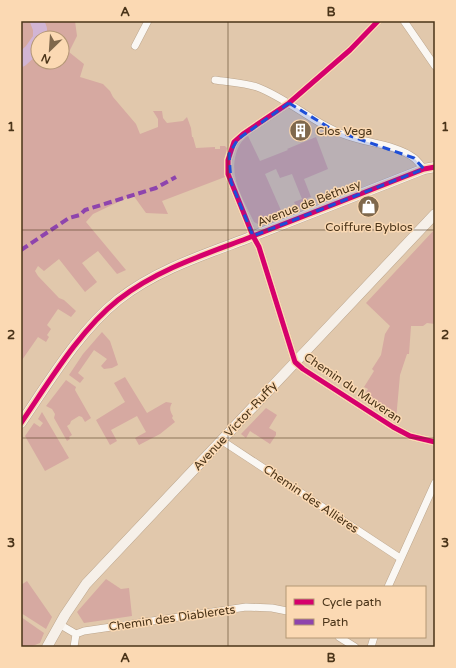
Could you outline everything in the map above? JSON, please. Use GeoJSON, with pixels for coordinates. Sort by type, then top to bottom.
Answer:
{"type":"FeatureCollection","features":[{"type":"Feature","properties":{"kind":"street"},"geometry":{"type":"LineString","coordinates":[[135,46],[148,21]]}},
{"type":"Feature","properties":{"kind":"street","name":"Chemin du Muveran"},"geometry":{"type":"LineString","coordinates":[[378,21],[350,50],[288,103],[234,142],[229,154],[228,165],[231,182],[259,247],[295,362],[303,369],[393,427],[410,436],[435,442]]}},
{"type":"Feature","properties":{"kind":"street"},"geometry":{"type":"LineString","coordinates":[[404,21],[435,66]]}},
{"type":"Feature","properties":{"kind":"street"},"geometry":{"type":"LineString","coordinates":[[215,80],[256,87],[288,103],[314,121],[343,134],[380,144],[414,158],[424,169]]}},
{"type":"Feature","properties":{"kind":"street","name":"Avenue de Béthusy"},"geometry":{"type":"LineString","coordinates":[[21,423],[88,329],[118,300],[143,283],[174,267],[424,169],[435,167]]}},
{"type":"Feature","properties":{"kind":"street","name":"Avenue Victor-Ruffy"},"geometry":{"type":"LineString","coordinates":[[47,647],[59,624],[86,584],[435,214]]}},
{"type":"Feature","properties":{"kind":"street","name":"Chemin des Allières"},"geometry":{"type":"LineString","coordinates":[[221,440],[400,558]]}},
{"type":"Feature","properties":{"kind":"street"},"geometry":{"type":"LineString","coordinates":[[388,586],[435,483]]}},
{"type":"Feature","properties":{"kind":"street","name":"Chemin des Diablerets"},"geometry":{"type":"LineString","coordinates":[[76,634],[84,631],[121,625],[246,607],[272,608],[286,612]]}},
{"type":"Feature","properties":{"kind":"street"},"geometry":{"type":"LineString","coordinates":[[59,624],[76,634],[74,647]]}},
{"type":"Feature","properties":{"kind":"street"},"geometry":{"type":"LineString","coordinates":[[341,638],[355,647]]}},
{"type":"Feature","properties":{"kind":"highlighted area"},"geometry":{"type":"Polygon","coordinates":[[[289,103],[333,130],[414,158],[424,169],[253,236],[231,182],[229,154],[238,139],[289,103]]]}},
{"type":"Feature","properties":{"kind":"shaded area"},"geometry":{"type":"Polygon","coordinates":[[[21,21],[75,21],[77,36],[70,50],[70,30],[30,30],[30,70],[70,70],[70,53],[84,64],[80,77],[103,84],[136,124],[140,134],[158,127],[158,119],[153,111],[162,111],[163,118],[167,123],[183,121],[187,117],[196,148],[215,147],[215,149],[220,149],[220,146],[225,146],[227,148],[224,162],[225,177],[162,201],[168,214],[146,213],[133,195],[93,214],[86,222],[126,270],[117,274],[98,251],[82,263],[97,282],[85,292],[59,259],[44,271],[38,266],[35,271],[38,276],[59,298],[64,300],[76,311],[71,317],[58,309],[47,325],[51,329],[47,335],[49,337],[46,342],[38,337],[22,360],[21,21]]]}},
{"type":"Feature","properties":{"kind":"shaded area"},"geometry":{"type":"Polygon","coordinates":[[[248,136],[260,161],[316,137],[328,169],[304,179],[311,197],[307,198],[309,204],[297,208],[294,202],[302,199],[292,174],[280,178],[276,169],[265,174],[283,215],[260,225],[254,222],[242,198],[234,172],[234,163],[237,151],[242,141],[248,136]]]}},
{"type":"Feature","properties":{"kind":"shaded area"},"geometry":{"type":"Polygon","coordinates":[[[435,229],[435,324],[427,323],[423,326],[411,326],[409,354],[407,354],[400,375],[396,420],[363,398],[368,389],[364,387],[374,371],[372,369],[381,355],[385,334],[390,326],[366,303],[435,229]]]}},
{"type":"Feature","properties":{"kind":"shaded area"},"geometry":{"type":"Polygon","coordinates":[[[102,332],[110,341],[118,365],[112,368],[104,369],[101,366],[107,359],[94,350],[78,373],[84,378],[80,383],[69,375],[83,354],[102,332]]]}},
{"type":"Feature","properties":{"kind":"shaded area"},"geometry":{"type":"Polygon","coordinates":[[[125,377],[147,413],[166,402],[172,403],[170,410],[173,416],[172,418],[175,422],[160,434],[139,445],[135,438],[146,432],[137,416],[111,430],[117,441],[110,445],[96,420],[125,402],[114,383],[125,377]]]}},
{"type":"Feature","properties":{"kind":"shaded area"},"geometry":{"type":"Polygon","coordinates":[[[66,380],[76,387],[75,390],[91,418],[85,422],[82,417],[79,416],[71,421],[67,426],[72,435],[67,441],[54,418],[55,414],[52,409],[46,406],[66,380]]]}},
{"type":"Feature","properties":{"kind":"shaded area"},"geometry":{"type":"Polygon","coordinates":[[[266,408],[277,415],[269,428],[276,432],[276,435],[270,444],[250,431],[246,438],[241,434],[266,408]]]}},
{"type":"Feature","properties":{"kind":"shaded area"},"geometry":{"type":"Polygon","coordinates":[[[42,412],[69,458],[45,471],[25,436],[34,423],[40,427],[43,423],[38,419],[42,412]]]}},
{"type":"Feature","properties":{"kind":"shaded area"},"geometry":{"type":"Polygon","coordinates":[[[106,579],[121,589],[129,588],[132,616],[84,623],[77,612],[106,579]]]}},
{"type":"Feature","properties":{"kind":"shaded area"},"geometry":{"type":"Polygon","coordinates":[[[27,581],[52,617],[46,629],[21,613],[21,585],[27,581]]]}},
{"type":"Feature","properties":{"kind":"shaded area"},"geometry":{"type":"Polygon","coordinates":[[[21,617],[44,633],[40,643],[30,647],[21,647],[21,617]]]}},
{"type":"Feature","properties":{"kind":"waterway"},"geometry":{"type":"LineString","coordinates":[[37,21],[40,30]]}},
{"type":"Feature","properties":{"kind":"waterway"},"geometry":{"type":"LineString","coordinates":[[21,60],[30,52]]}},
{"type":"Feature","properties":{"kind":"marked path"},"geometry":{"type":"LineString","coordinates":[[21,250],[69,218],[80,215],[85,210],[156,188],[176,177]]}},
{"type":"Feature","properties":{"kind":"cycle path"},"geometry":{"type":"LineString","coordinates":[[378,21],[350,50],[289,103],[243,134],[234,142],[228,160],[228,174],[253,236],[259,247],[295,362],[303,369],[393,427],[410,436],[435,442]]}},
{"type":"Feature","properties":{"kind":"cycle path"},"geometry":{"type":"LineString","coordinates":[[21,423],[65,358],[90,327],[118,300],[132,290],[162,272],[194,258],[424,169],[435,167]]}},
{"type":"Feature","properties":{"kind":"place","name":"Clos Vega"},"geometry":{"type":"Point","coordinates":[300,131]}},
{"type":"Feature","properties":{"kind":"place","name":"Coiffure Byblos"},"geometry":{"type":"Point","coordinates":[369,206]}}]}
